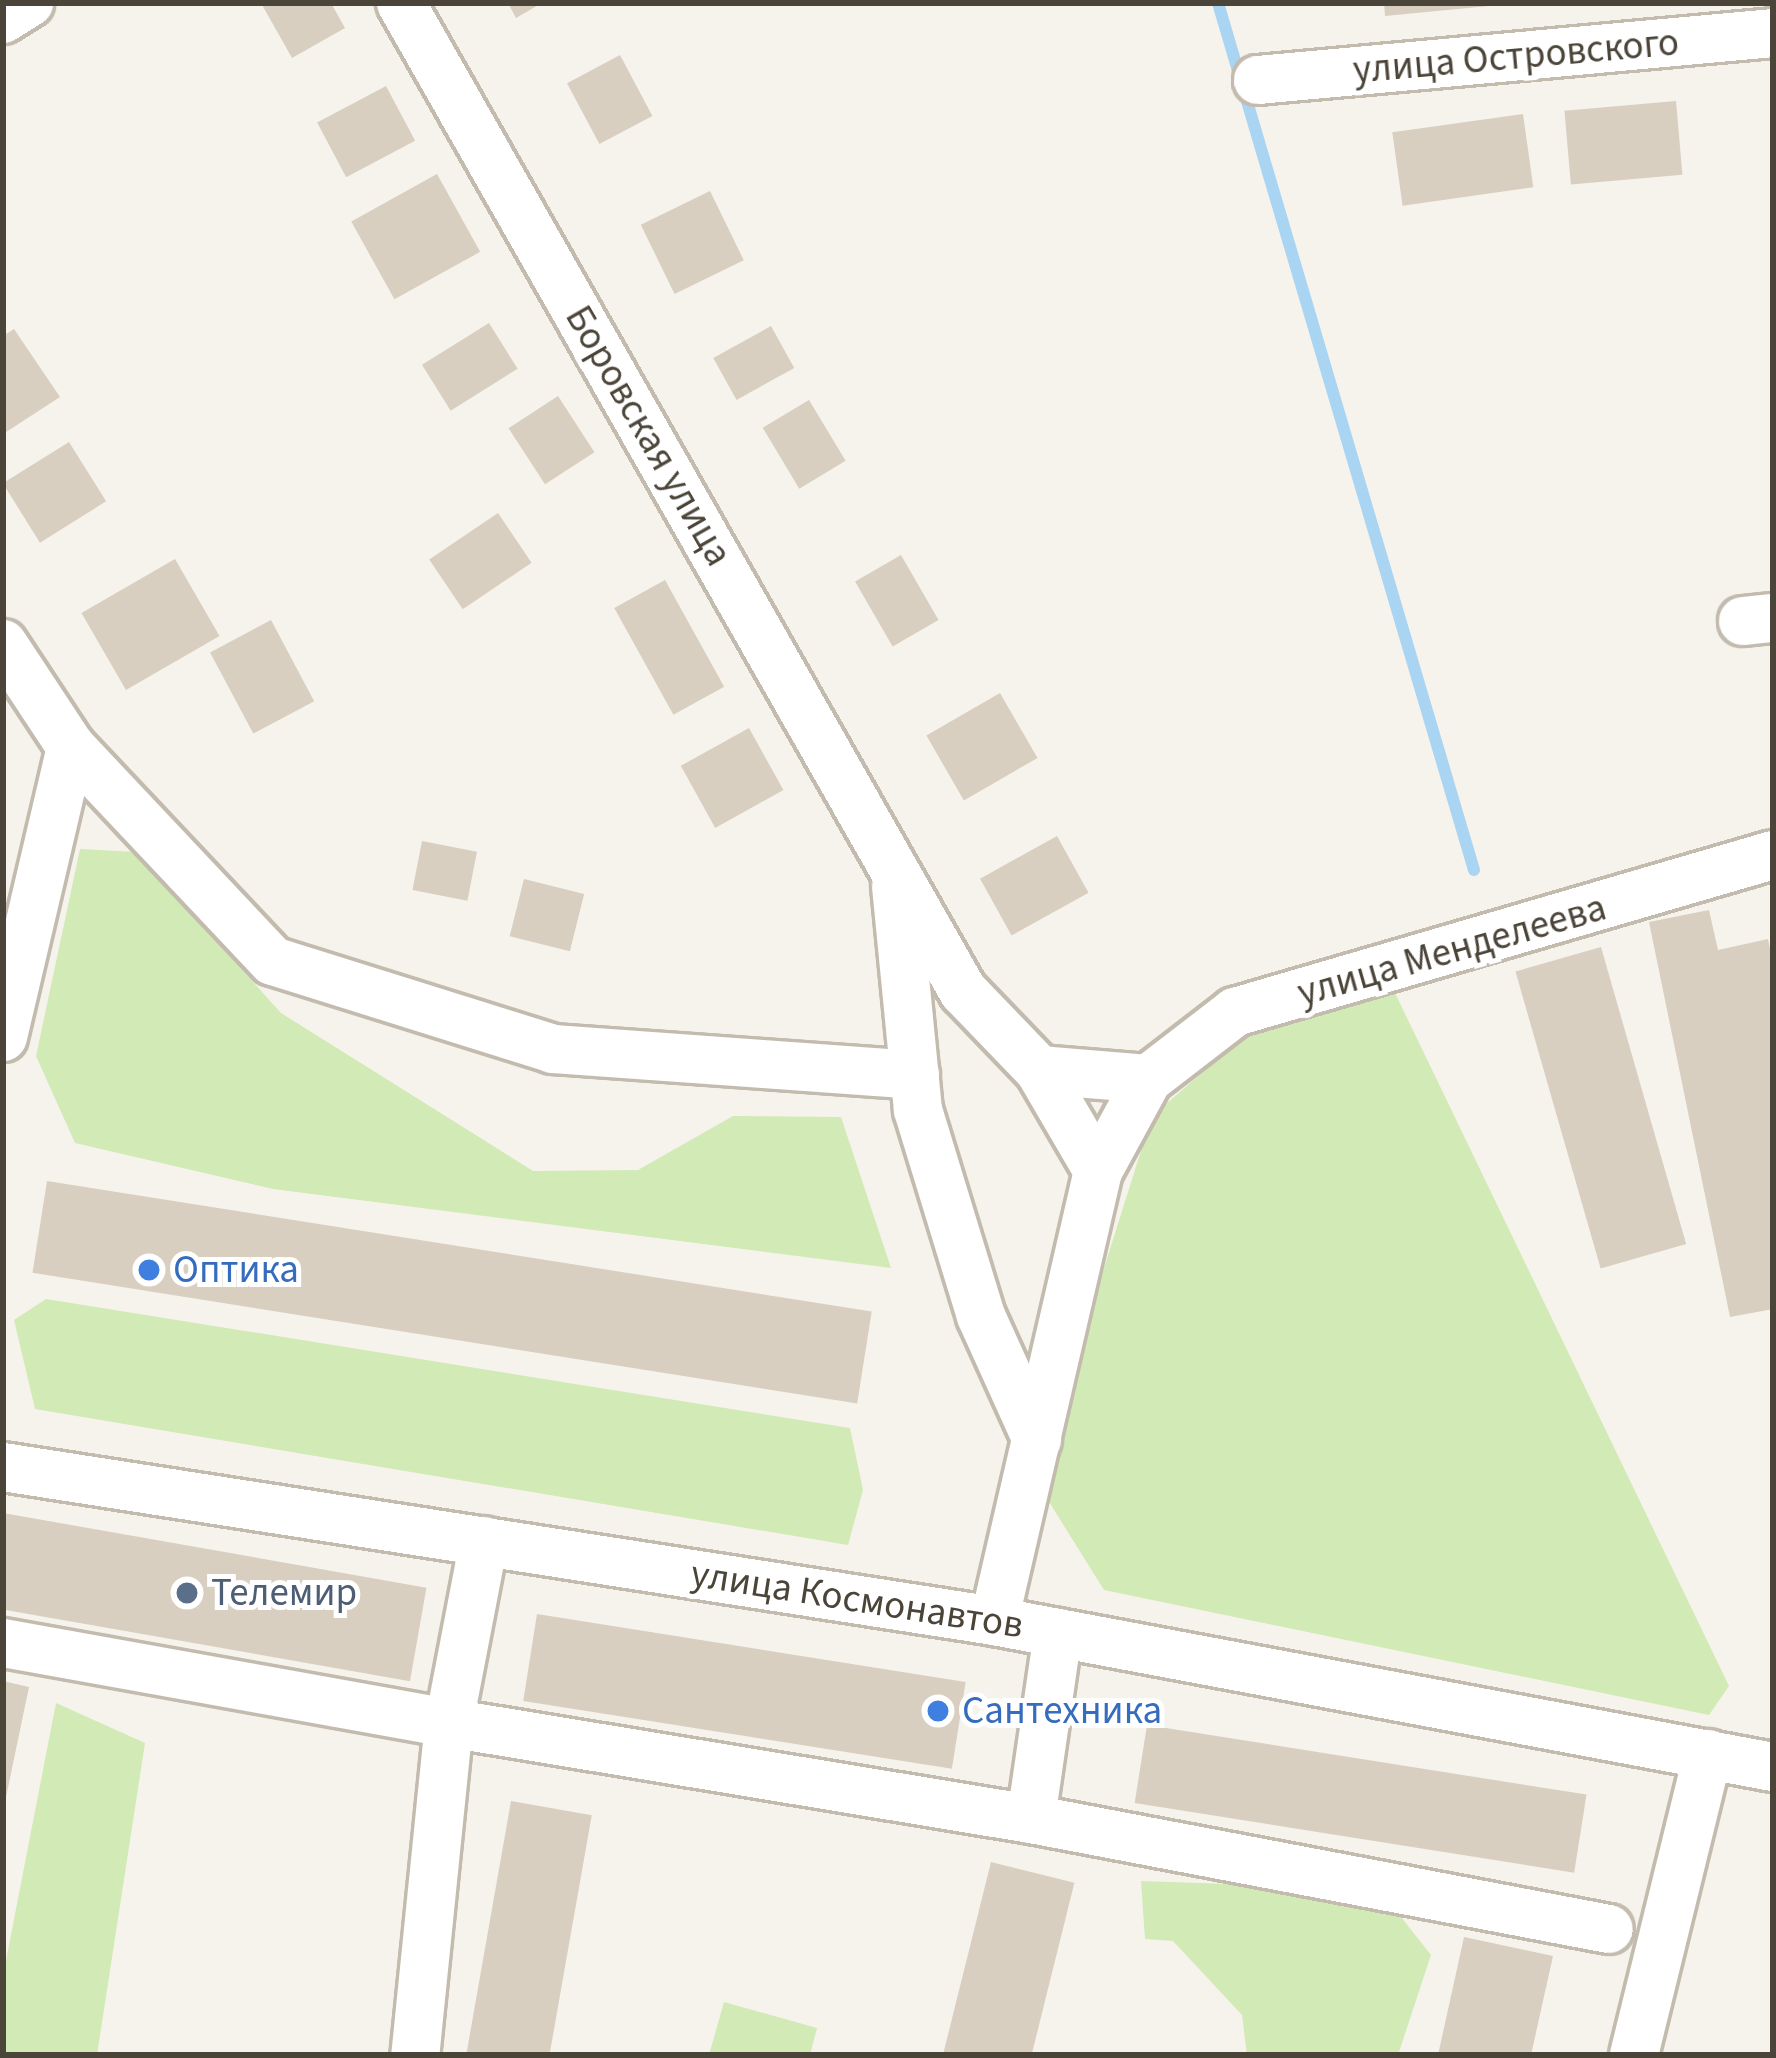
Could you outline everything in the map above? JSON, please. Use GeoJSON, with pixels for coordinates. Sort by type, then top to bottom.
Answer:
{"type":"FeatureCollection","features":[{"type":"Feature","properties":{"kind":"street"},"geometry":{"type":"LineString","coordinates":[[3,19],[29,3]]}},
{"type":"Feature","properties":{"kind":"street","name":"Боровская улица"},"geometry":{"type":"LineString","coordinates":[[401,3],[963,991],[1039,1070],[1098,1171]]}},
{"type":"Feature","properties":{"kind":"street","name":"улица Островского"},"geometry":{"type":"LineString","coordinates":[[1258,80],[1773,33]]}},
{"type":"Feature","properties":{"kind":"street"},"geometry":{"type":"LineString","coordinates":[[3,644],[71,747],[273,961],[553,1048],[915,1075]]}},
{"type":"Feature","properties":{"kind":"street"},"geometry":{"type":"LineString","coordinates":[[3,1037],[71,747]]}},
{"type":"Feature","properties":{"kind":"street","name":"улица Менделеева"},"geometry":{"type":"LineString","coordinates":[[1098,1171],[1148,1079],[1234,1012],[1773,855]]}},
{"type":"Feature","properties":{"kind":"street","name":"Боровская улица"},"geometry":{"type":"LineString","coordinates":[[894,870],[915,1075],[981,1316],[1037,1441]]}},
{"type":"Feature","properties":{"kind":"street"},"geometry":{"type":"LineString","coordinates":[[1039,1070],[1148,1079]]}},
{"type":"Feature","properties":{"kind":"street"},"geometry":{"type":"LineString","coordinates":[[994,1621],[1098,1171]]}},
{"type":"Feature","properties":{"kind":"street","name":"улица Космонавтов"},"geometry":{"type":"LineString","coordinates":[[3,1467],[994,1621],[1773,1767]]}},
{"type":"Feature","properties":{"kind":"street"},"geometry":{"type":"LineString","coordinates":[[415,2055],[449,1724],[484,1541]]}},
{"type":"Feature","properties":{"kind":"street"},"geometry":{"type":"LineString","coordinates":[[1031,1819],[1058,1633]]}},
{"type":"Feature","properties":{"kind":"street"},"geometry":{"type":"LineString","coordinates":[[3,1643],[449,1724],[1031,1819],[1609,1929]]}},
{"type":"Feature","properties":{"kind":"street"},"geometry":{"type":"LineString","coordinates":[[1634,2055],[1708,1754]]}},
{"type":"Feature","properties":{"kind":"green space"},"geometry":{"type":"Polygon","coordinates":[[[80,849],[136,852],[281,1013],[533,1171],[638,1170],[733,1116],[841,1117],[891,1268],[273,1189],[75,1143],[36,1056],[80,849]]]}},
{"type":"Feature","properties":{"kind":"green space"},"geometry":{"type":"Polygon","coordinates":[[[1395,993],[1729,1686],[1709,1715],[1104,1590],[1046,1497],[1086,1325],[1152,1116],[1246,1035],[1395,993]]]}},
{"type":"Feature","properties":{"kind":"green space"},"geometry":{"type":"Polygon","coordinates":[[[46,1299],[850,1428],[863,1490],[848,1545],[35,1409],[14,1320],[46,1299]]]}},
{"type":"Feature","properties":{"kind":"green space"},"geometry":{"type":"Polygon","coordinates":[[[56,1703],[145,1743],[97,2055],[3,2055],[3,1976],[56,1703]]]}},
{"type":"Feature","properties":{"kind":"green space"},"geometry":{"type":"Polygon","coordinates":[[[1141,1881],[1379,1889],[1431,1955],[1398,2055],[1247,2055],[1242,2015],[1173,1941],[1145,1939],[1141,1881]]]}},
{"type":"Feature","properties":{"kind":"green space"},"geometry":{"type":"Polygon","coordinates":[[[724,2002],[817,2028],[810,2055],[709,2055],[724,2002]]]}},
{"type":"Feature","properties":{"kind":"building"},"geometry":{"type":"Polygon","coordinates":[[[261,3],[331,3],[345,28],[292,58],[261,3]]]}},
{"type":"Feature","properties":{"kind":"building"},"geometry":{"type":"Polygon","coordinates":[[[508,3],[542,3],[516,18],[508,3]]]}},
{"type":"Feature","properties":{"kind":"building"},"geometry":{"type":"Polygon","coordinates":[[[1384,3],[1489,3],[1489,6],[1385,16],[1384,3]]]}},
{"type":"Feature","properties":{"kind":"building"},"geometry":{"type":"Polygon","coordinates":[[[620,55],[652,116],[599,144],[567,83],[620,55]]]}},
{"type":"Feature","properties":{"kind":"building"},"geometry":{"type":"Polygon","coordinates":[[[386,86],[415,141],[346,177],[317,123],[386,86]]]}},
{"type":"Feature","properties":{"kind":"building"},"geometry":{"type":"Polygon","coordinates":[[[1676,101],[1682,175],[1571,184],[1564,111],[1676,101]]]}},
{"type":"Feature","properties":{"kind":"building"},"geometry":{"type":"Polygon","coordinates":[[[1523,114],[1533,187],[1403,206],[1392,132],[1523,114]]]}},
{"type":"Feature","properties":{"kind":"building"},"geometry":{"type":"Polygon","coordinates":[[[437,174],[480,252],[394,299],[351,222],[437,174]]]}},
{"type":"Feature","properties":{"kind":"building"},"geometry":{"type":"Polygon","coordinates":[[[710,191],[744,260],[675,294],[641,225],[710,191]]]}},
{"type":"Feature","properties":{"kind":"building"},"geometry":{"type":"Polygon","coordinates":[[[489,323],[518,369],[451,411],[422,365],[489,323]]]}},
{"type":"Feature","properties":{"kind":"building"},"geometry":{"type":"Polygon","coordinates":[[[771,326],[794,368],[737,400],[713,358],[771,326]]]}},
{"type":"Feature","properties":{"kind":"building"},"geometry":{"type":"Polygon","coordinates":[[[14,329],[60,397],[3,434],[3,336],[14,329]]]}},
{"type":"Feature","properties":{"kind":"building"},"geometry":{"type":"Polygon","coordinates":[[[558,396],[594,452],[545,484],[509,428],[558,396]]]}},
{"type":"Feature","properties":{"kind":"building"},"geometry":{"type":"Polygon","coordinates":[[[809,400],[846,461],[799,489],[763,428],[809,400]]]}},
{"type":"Feature","properties":{"kind":"building"},"geometry":{"type":"Polygon","coordinates":[[[69,442],[106,501],[40,543],[3,483],[69,442]]]}},
{"type":"Feature","properties":{"kind":"building"},"geometry":{"type":"Polygon","coordinates":[[[498,513],[532,563],[463,609],[429,559],[498,513]]]}},
{"type":"Feature","properties":{"kind":"building"},"geometry":{"type":"Polygon","coordinates":[[[901,555],[938,620],[893,646],[855,582],[901,555]]]}},
{"type":"Feature","properties":{"kind":"building"},"geometry":{"type":"Polygon","coordinates":[[[175,559],[220,636],[126,690],[81,613],[175,559]]]}},
{"type":"Feature","properties":{"kind":"building"},"geometry":{"type":"Polygon","coordinates":[[[665,580],[724,687],[673,715],[614,608],[665,580]]]}},
{"type":"Feature","properties":{"kind":"building"},"geometry":{"type":"Polygon","coordinates":[[[271,620],[314,701],[253,734],[210,652],[271,620]]]}},
{"type":"Feature","properties":{"kind":"building"},"geometry":{"type":"Polygon","coordinates":[[[1000,693],[1038,758],[964,800],[926,736],[1000,693]]]}},
{"type":"Feature","properties":{"kind":"building"},"geometry":{"type":"Polygon","coordinates":[[[749,728],[783,790],[715,828],[681,766],[749,728]]]}},
{"type":"Feature","properties":{"kind":"building"},"geometry":{"type":"Polygon","coordinates":[[[1057,836],[1089,893],[1012,936],[980,879],[1057,836]]]}},
{"type":"Feature","properties":{"kind":"building"},"geometry":{"type":"Polygon","coordinates":[[[422,841],[477,852],[467,901],[412,890],[422,841]]]}},
{"type":"Feature","properties":{"kind":"building"},"geometry":{"type":"Polygon","coordinates":[[[524,879],[584,894],[570,951],[510,936],[524,879]]]}},
{"type":"Feature","properties":{"kind":"building"},"geometry":{"type":"Polygon","coordinates":[[[1709,910],[1718,950],[1768,939],[1773,963],[1773,1309],[1730,1317],[1649,922],[1709,910]]]}},
{"type":"Feature","properties":{"kind":"building"},"geometry":{"type":"Polygon","coordinates":[[[1601,947],[1686,1244],[1601,1269],[1515,972],[1601,947]]]}},
{"type":"Feature","properties":{"kind":"building"},"geometry":{"type":"Polygon","coordinates":[[[47,1181],[872,1312],[857,1403],[32,1273],[47,1181]]]}},
{"type":"Feature","properties":{"kind":"building"},"geometry":{"type":"Polygon","coordinates":[[[3,1513],[426,1588],[410,1681],[3,1609],[3,1513]]]}},
{"type":"Feature","properties":{"kind":"building"},"geometry":{"type":"Polygon","coordinates":[[[537,1614],[966,1682],[952,1769],[523,1701],[537,1614]]]}},
{"type":"Feature","properties":{"kind":"building"},"geometry":{"type":"Polygon","coordinates":[[[3,1681],[29,1687],[5,1802],[3,1802],[3,1681]]]}},
{"type":"Feature","properties":{"kind":"building"},"geometry":{"type":"Polygon","coordinates":[[[1147,1725],[1587,1795],[1574,1873],[1135,1803],[1147,1725]]]}},
{"type":"Feature","properties":{"kind":"building"},"geometry":{"type":"Polygon","coordinates":[[[511,1801],[592,1815],[549,2055],[466,2055],[511,1801]]]}},
{"type":"Feature","properties":{"kind":"building"},"geometry":{"type":"Polygon","coordinates":[[[991,1862],[1074,1883],[1032,2055],[943,2055],[991,1862]]]}},
{"type":"Feature","properties":{"kind":"building"},"geometry":{"type":"Polygon","coordinates":[[[1464,1937],[1553,1956],[1531,2055],[1438,2055],[1464,1937]]]}},
{"type":"Feature","properties":{"kind":"waterway"},"geometry":{"type":"LineString","coordinates":[[1218,3],[1474,870]]}},
{"type":"Feature","properties":{"kind":"place","name":"Оптика"},"geometry":{"type":"Point","coordinates":[149,1270]}},
{"type":"Feature","properties":{"kind":"place","name":"Телемир"},"geometry":{"type":"Point","coordinates":[187,1593]}},
{"type":"Feature","properties":{"kind":"place","name":"Сантехника"},"geometry":{"type":"Point","coordinates":[938,1711]}}]}
